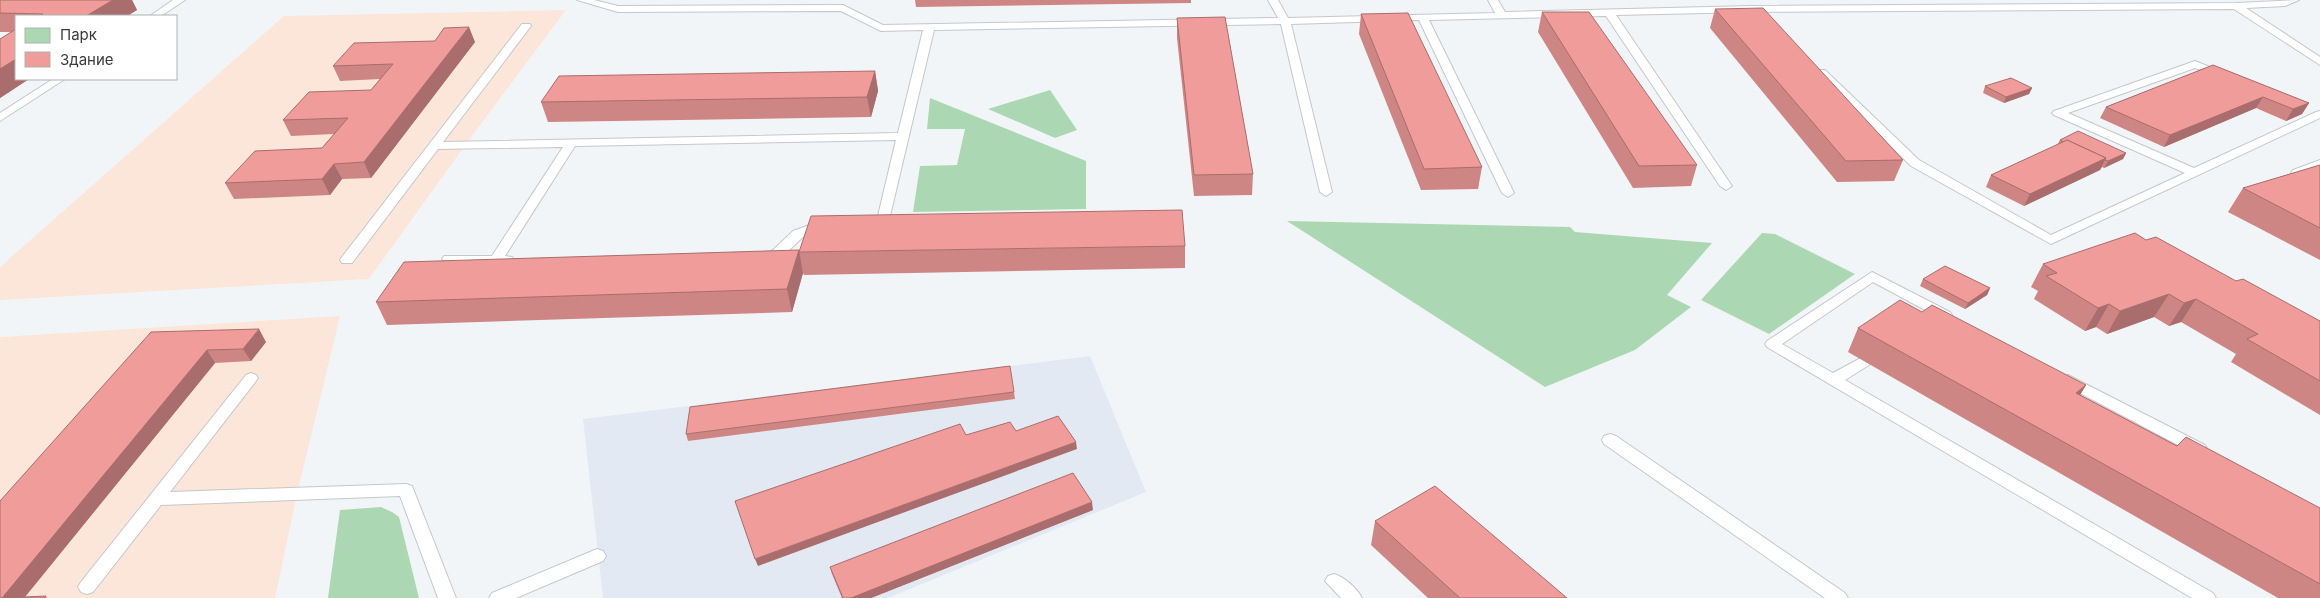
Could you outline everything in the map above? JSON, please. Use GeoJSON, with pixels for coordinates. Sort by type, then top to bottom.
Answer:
{"type":"FeatureCollection","features":[{"type":"Feature","properties":{"kind":"lane"},"geometry":{"type":"LineString","coordinates":[[157,15],[180,0]]}},
{"type":"Feature","properties":{"kind":"lane"},"geometry":{"type":"LineString","coordinates":[[582,0],[618,9],[843,8],[881,28],[1423,18],[1753,9],[2236,6],[2285,3],[2294,0]]}},
{"type":"Feature","properties":{"kind":"lane"},"geometry":{"type":"LineString","coordinates":[[1273,0],[1285,21],[1326,192]]}},
{"type":"Feature","properties":{"kind":"lane"},"geometry":{"type":"LineString","coordinates":[[1493,0],[1502,16]]}},
{"type":"Feature","properties":{"kind":"lane"},"geometry":{"type":"LineString","coordinates":[[1690,11],[1701,0]]}},
{"type":"Feature","properties":{"kind":"lane"},"geometry":{"type":"LineString","coordinates":[[1719,0],[1753,9],[1766,19]]}},
{"type":"Feature","properties":{"kind":"lane"},"geometry":{"type":"LineString","coordinates":[[2236,6],[2320,62]]}},
{"type":"Feature","properties":{"kind":"lane"},"geometry":{"type":"LineString","coordinates":[[1609,13],[1726,186]]}},
{"type":"Feature","properties":{"kind":"lane"},"geometry":{"type":"LineString","coordinates":[[1423,18],[1508,193]]}},
{"type":"Feature","properties":{"kind":"lane"},"geometry":{"type":"LineString","coordinates":[[348,260],[526,26]]}},
{"type":"Feature","properties":{"kind":"lane"},"geometry":{"type":"LineString","coordinates":[[883,220],[929,28]]}},
{"type":"Feature","properties":{"kind":"lane"},"geometry":{"type":"LineString","coordinates":[[2192,172],[2058,113],[2195,64],[2231,78]]}},
{"type":"Feature","properties":{"kind":"lane"},"geometry":{"type":"LineString","coordinates":[[1815,67],[1915,163],[2051,240],[2192,172],[2320,114]]}},
{"type":"Feature","properties":{"kind":"lane"},"geometry":{"type":"LineString","coordinates":[[0,118],[58,80]]}},
{"type":"Feature","properties":{"kind":"lane"},"geometry":{"type":"LineString","coordinates":[[2302,106],[2320,114]]}},
{"type":"Feature","properties":{"kind":"lane"},"geometry":{"type":"LineString","coordinates":[[435,146],[903,136]]}},
{"type":"Feature","properties":{"kind":"lane"},"geometry":{"type":"LineString","coordinates":[[496,260],[572,142]]}},
{"type":"Feature","properties":{"kind":"lane"},"geometry":{"type":"LineString","coordinates":[[2285,178],[2320,164]]}},
{"type":"Feature","properties":{"kind":"lane"},"geometry":{"type":"LineString","coordinates":[[865,220],[903,220]]}},
{"type":"Feature","properties":{"kind":"lane"},"geometry":{"type":"LineString","coordinates":[[749,261],[759,261],[778,253],[798,234],[829,221],[838,221]]}},
{"type":"Feature","properties":{"kind":"lane"},"geometry":{"type":"LineString","coordinates":[[449,259],[516,260]]}},
{"type":"Feature","properties":{"kind":"lane"},"geometry":{"type":"LineString","coordinates":[[1960,322],[1872,276],[1772,344],[2207,598]]}},
{"type":"Feature","properties":{"kind":"lane"},"geometry":{"type":"LineString","coordinates":[[1833,380],[1864,362]]}},
{"type":"Feature","properties":{"kind":"lane"},"geometry":{"type":"LineString","coordinates":[[2056,374],[2214,457]]}},
{"type":"Feature","properties":{"kind":"lane"},"geometry":{"type":"LineString","coordinates":[[87,587],[251,378]]}},
{"type":"Feature","properties":{"kind":"lane"},"geometry":{"type":"LineString","coordinates":[[1610,440],[1839,598]]}},
{"type":"Feature","properties":{"kind":"lane"},"geometry":{"type":"LineString","coordinates":[[156,499],[406,490],[447,598]]}},
{"type":"Feature","properties":{"kind":"lane"},"geometry":{"type":"LineString","coordinates":[[498,598],[597,556]]}},
{"type":"Feature","properties":{"kind":"lane"},"geometry":{"type":"LineString","coordinates":[[1334,581],[1353,598]]}},
{"type":"Feature","properties":{"kind":"shaded area"},"geometry":{"type":"Polygon","coordinates":[[[566,10],[466,144],[369,279],[0,300],[0,267],[284,16],[566,10]]]}},
{"type":"Feature","properties":{"kind":"shaded area"},"geometry":{"type":"Polygon","coordinates":[[[340,316],[297,494],[275,598],[0,598],[0,337],[340,316]]]}},
{"type":"Feature","properties":{"kind":"shaded area"},"geometry":{"type":"Polygon","coordinates":[[[1090,356],[1146,492],[888,598],[603,598],[583,419],[1090,356]]]}},
{"type":"Feature","properties":{"kind":"green space"},"geometry":{"type":"Polygon","coordinates":[[[1050,90],[1077,130],[1055,138],[988,109],[1050,90]]]}},
{"type":"Feature","properties":{"kind":"green space"},"geometry":{"type":"Polygon","coordinates":[[[930,98],[1086,161],[1086,209],[913,212],[920,166],[957,165],[965,129],[927,129],[930,98]]]}},
{"type":"Feature","properties":{"kind":"green space"},"geometry":{"type":"Polygon","coordinates":[[[1287,221],[1570,227],[1575,232],[1712,243],[1667,295],[1691,307],[1635,350],[1545,387],[1287,221]]]}},
{"type":"Feature","properties":{"kind":"green space"},"geometry":{"type":"Polygon","coordinates":[[[1762,233],[1775,234],[1855,274],[1769,334],[1701,300],[1762,233]]]}},
{"type":"Feature","properties":{"kind":"green space"},"geometry":{"type":"Polygon","coordinates":[[[381,507],[399,517],[419,598],[328,598],[340,510],[381,507]]]}},
{"type":"Feature","properties":{"kind":"building"},"geometry":{"type":"Polygon","coordinates":[[[0,0],[113,0],[88,15],[0,13],[0,0]]]}},
{"type":"Feature","properties":{"kind":"building"},"geometry":{"type":"Polygon","coordinates":[[[1763,8],[1903,160],[1846,161],[1715,9],[1763,8]]]}},
{"type":"Feature","properties":{"kind":"building"},"geometry":{"type":"Polygon","coordinates":[[[1542,12],[1589,12],[1697,165],[1639,166],[1542,12]]]}},
{"type":"Feature","properties":{"kind":"building"},"geometry":{"type":"Polygon","coordinates":[[[1408,13],[1482,167],[1424,169],[1361,14],[1408,13]]]}},
{"type":"Feature","properties":{"kind":"building"},"geometry":{"type":"Polygon","coordinates":[[[1225,17],[1253,174],[1194,175],[1177,18],[1225,17]]]}},
{"type":"Feature","properties":{"kind":"building"},"geometry":{"type":"Polygon","coordinates":[[[469,27],[364,162],[334,164],[322,179],[225,183],[255,151],[322,148],[348,118],[283,120],[309,92],[371,90],[393,64],[333,66],[354,43],[435,41],[444,28],[469,27]]]}},
{"type":"Feature","properties":{"kind":"building"},"geometry":{"type":"Polygon","coordinates":[[[15,30],[15,60],[0,69],[0,39],[15,30]]]}},
{"type":"Feature","properties":{"kind":"building"},"geometry":{"type":"Polygon","coordinates":[[[2213,65],[2309,103],[2293,109],[2263,97],[2170,135],[2106,107],[2213,65]]]}},
{"type":"Feature","properties":{"kind":"building"},"geometry":{"type":"Polygon","coordinates":[[[875,71],[867,97],[541,102],[559,76],[875,71]]]}},
{"type":"Feature","properties":{"kind":"building"},"geometry":{"type":"Polygon","coordinates":[[[2011,78],[2032,88],[2006,97],[1985,86],[2011,78]]]}},
{"type":"Feature","properties":{"kind":"building"},"geometry":{"type":"Polygon","coordinates":[[[2078,131],[2126,153],[2108,161],[2105,160],[2106,158],[2067,140],[2064,142],[2060,140],[2078,131]]]}},
{"type":"Feature","properties":{"kind":"building"},"geometry":{"type":"Polygon","coordinates":[[[2067,140],[2106,158],[2030,194],[1991,175],[2067,140]]]}},
{"type":"Feature","properties":{"kind":"building"},"geometry":{"type":"Polygon","coordinates":[[[2320,165],[2320,228],[2243,188],[2320,165]]]}},
{"type":"Feature","properties":{"kind":"building"},"geometry":{"type":"Polygon","coordinates":[[[1182,210],[1185,246],[799,252],[811,216],[1182,210]]]}},
{"type":"Feature","properties":{"kind":"building"},"geometry":{"type":"Polygon","coordinates":[[[2135,233],[2146,240],[2156,237],[2236,281],[2243,279],[2320,321],[2320,381],[2247,339],[2258,334],[2196,299],[2184,303],[2169,294],[2120,311],[2109,304],[2098,308],[2046,276],[2057,273],[2043,264],[2135,233]]]}},
{"type":"Feature","properties":{"kind":"building"},"geometry":{"type":"Polygon","coordinates":[[[799,250],[787,289],[376,302],[404,262],[799,250]]]}},
{"type":"Feature","properties":{"kind":"building"},"geometry":{"type":"Polygon","coordinates":[[[1945,266],[1990,288],[1968,303],[1923,279],[1945,266]]]}},
{"type":"Feature","properties":{"kind":"building"},"geometry":{"type":"Polygon","coordinates":[[[1900,300],[1922,312],[1932,305],[2086,385],[2076,393],[2177,446],[2186,437],[2320,508],[2320,584],[1858,328],[1900,300]]]}},
{"type":"Feature","properties":{"kind":"building"},"geometry":{"type":"Polygon","coordinates":[[[259,329],[243,349],[207,350],[2,598],[0,598],[0,501],[151,332],[259,329]]]}},
{"type":"Feature","properties":{"kind":"building"},"geometry":{"type":"Polygon","coordinates":[[[1010,366],[1014,392],[686,434],[690,407],[1010,366]]]}},
{"type":"Feature","properties":{"kind":"building"},"geometry":{"type":"Polygon","coordinates":[[[1058,416],[1076,442],[755,559],[735,501],[960,424],[966,435],[1010,422],[1016,431],[1058,416]]]}},
{"type":"Feature","properties":{"kind":"building"},"geometry":{"type":"Polygon","coordinates":[[[1073,473],[1092,502],[851,598],[843,598],[830,567],[1073,473]]]}},
{"type":"Feature","properties":{"kind":"building"},"geometry":{"type":"Polygon","coordinates":[[[1435,486],[1567,598],[1460,598],[1375,521],[1435,486]]]}},
{"type":"Feature","properties":{"kind":"building"},"geometry":{"type":"Polygon","coordinates":[[[46,596],[44,598],[2,598],[46,596]]]}}]}
